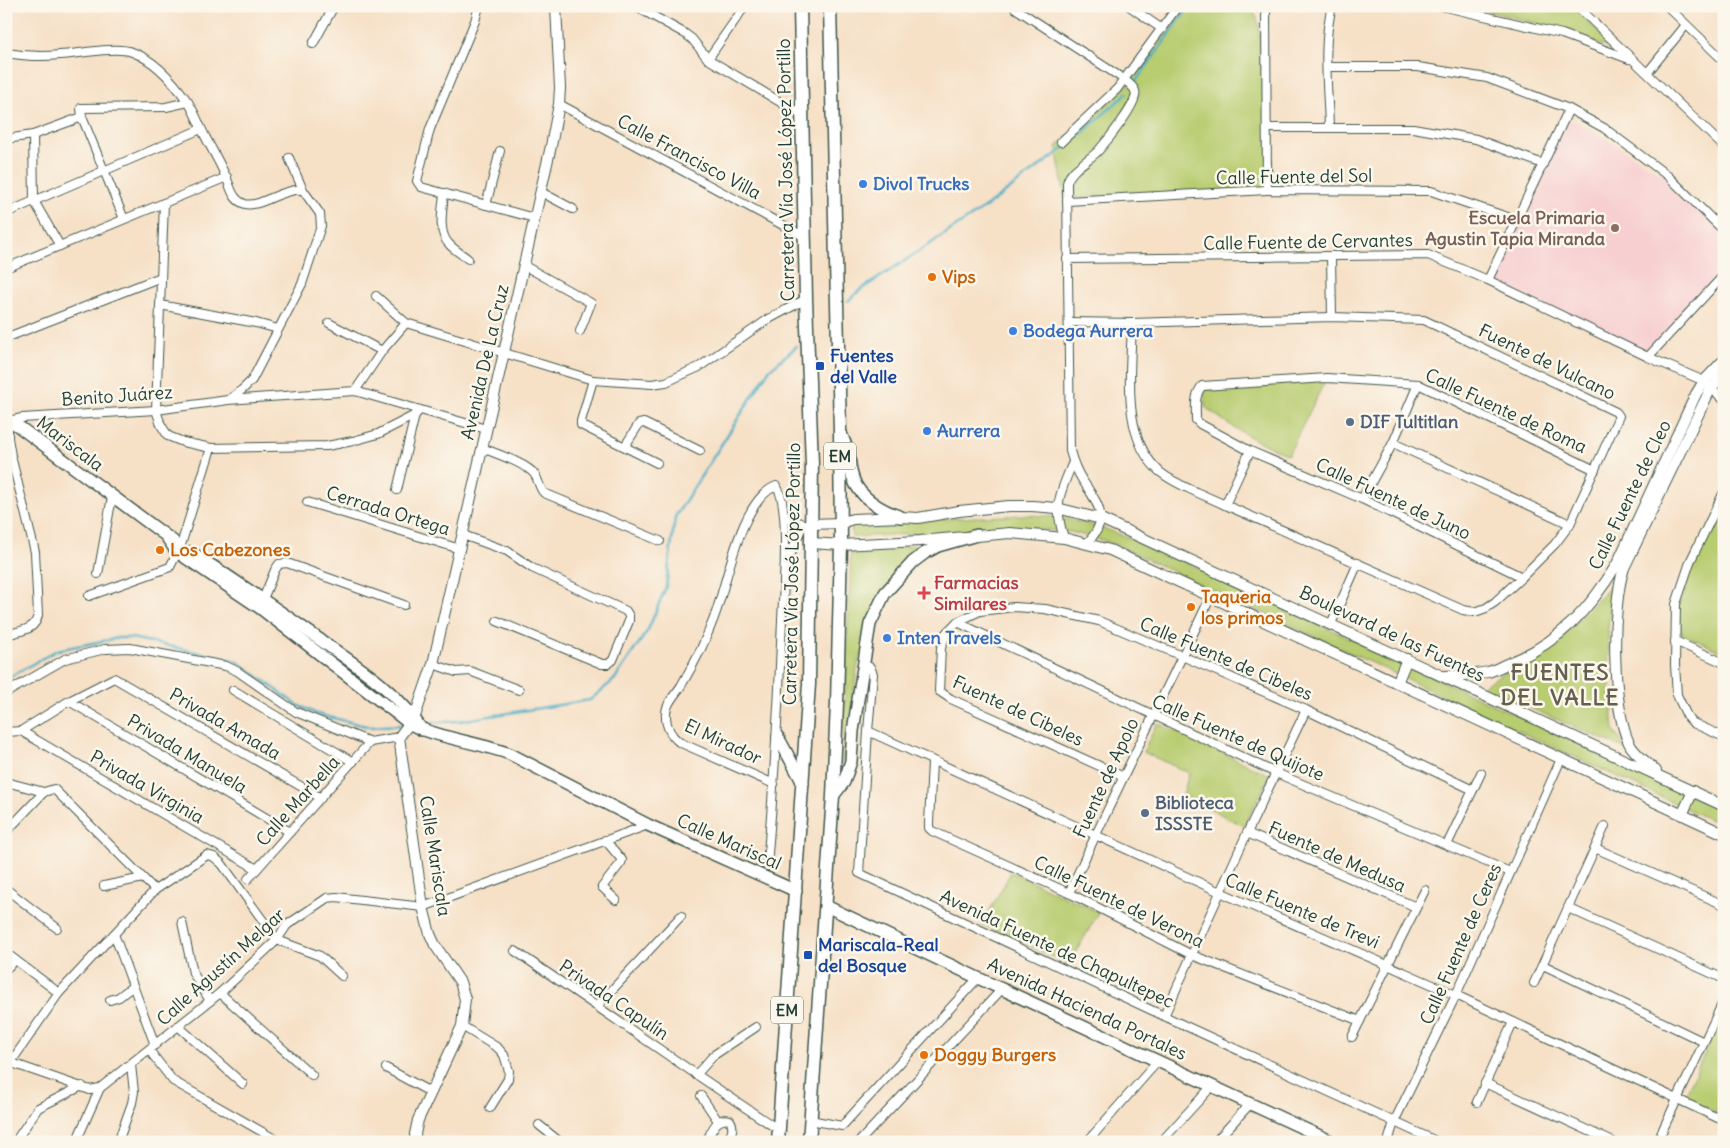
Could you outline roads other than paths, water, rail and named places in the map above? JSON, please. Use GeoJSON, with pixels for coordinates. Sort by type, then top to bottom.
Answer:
{"type":"FeatureCollection","features":[{"type":"Feature","properties":{"kind":"main road","name":"Carretera Vía José López Portillo"},"geometry":{"type":"LineString","coordinates":[[778,1136],[810,684],[812,544],[808,524],[812,465],[806,299],[800,6]]}},
{"type":"Feature","properties":{"kind":"main road","name":"EM"},"geometry":{"type":"LineString","coordinates":[[809,1142],[838,703],[841,544],[830,6]]}},
{"type":"Feature","properties":{"kind":"main road","name":"Mariscala"},"geometry":{"type":"LineString","coordinates":[[7,421],[14,424],[112,497]]}},
{"type":"Feature","properties":{"kind":"main road"},"geometry":{"type":"LineString","coordinates":[[840,431],[848,451],[853,480],[873,503],[886,512],[901,517]]}},
{"type":"Feature","properties":{"kind":"main road"},"geometry":{"type":"LineString","coordinates":[[112,497],[422,730],[492,747],[510,754],[648,824]]}},
{"type":"Feature","properties":{"kind":"main road"},"geometry":{"type":"LineString","coordinates":[[833,796],[844,782],[851,761],[853,731],[870,624],[885,593],[913,562],[938,546],[977,535]]}},
{"type":"Feature","properties":{"kind":"main road"},"geometry":{"type":"LineString","coordinates":[[179,548],[263,599],[372,676],[412,721]]}},
{"type":"Feature","properties":{"kind":"main road"},"geometry":{"type":"LineString","coordinates":[[778,737],[803,783]]}},
{"type":"Feature","properties":{"kind":"main road","name":"Calle Mariscal"},"geometry":{"type":"LineString","coordinates":[[648,824],[796,891]]}},
{"type":"Feature","properties":{"kind":"main road","name":"Avenida Hacienda Portales"},"geometry":{"type":"LineString","coordinates":[[826,906],[1333,1142]]}},
{"type":"Feature","properties":{"kind":"street"},"geometry":{"type":"LineString","coordinates":[[313,44],[334,6]]}},
{"type":"Feature","properties":{"kind":"street"},"geometry":{"type":"LineString","coordinates":[[479,6],[475,21],[430,128],[417,181],[418,185],[534,218]]}},
{"type":"Feature","properties":{"kind":"street","name":"Avenida De La Cruz"},"geometry":{"type":"LineString","coordinates":[[412,721],[433,664],[559,104],[556,6]]}},
{"type":"Feature","properties":{"kind":"street"},"geometry":{"type":"LineString","coordinates":[[635,6],[684,33],[692,39],[708,59],[802,115]]}},
{"type":"Feature","properties":{"kind":"street"},"geometry":{"type":"LineString","coordinates":[[708,59],[745,6]]}},
{"type":"Feature","properties":{"kind":"street"},"geometry":{"type":"LineString","coordinates":[[1129,6],[1162,28]]}},
{"type":"Feature","properties":{"kind":"street"},"geometry":{"type":"LineString","coordinates":[[1061,142],[1125,80],[1178,6]]}},
{"type":"Feature","properties":{"kind":"street"},"geometry":{"type":"LineString","coordinates":[[1266,6],[1267,190]]}},
{"type":"Feature","properties":{"kind":"street"},"geometry":{"type":"LineString","coordinates":[[1329,127],[1328,23],[1332,6]]}},
{"type":"Feature","properties":{"kind":"street"},"geometry":{"type":"LineString","coordinates":[[1441,6],[1562,34],[1633,60]]}},
{"type":"Feature","properties":{"kind":"street"},"geometry":{"type":"LineString","coordinates":[[1577,6],[1648,72],[1724,147]]}},
{"type":"Feature","properties":{"kind":"street"},"geometry":{"type":"LineString","coordinates":[[1667,6],[1724,61]]}},
{"type":"Feature","properties":{"kind":"street"},"geometry":{"type":"LineString","coordinates":[[1015,8],[1125,80],[1136,91],[1136,97],[1131,108],[1099,150],[1067,180],[1069,441],[1073,462],[1082,480],[1097,502],[1101,519],[1098,529],[1087,543]]}},
{"type":"Feature","properties":{"kind":"street"},"geometry":{"type":"LineString","coordinates":[[1648,72],[1686,25]]}},
{"type":"Feature","properties":{"kind":"street"},"geometry":{"type":"LineString","coordinates":[[6,53],[25,56],[56,56],[116,49],[131,51],[149,60],[163,72],[188,102],[226,177],[233,195],[243,203],[255,204],[289,190],[303,190]]}},
{"type":"Feature","properties":{"kind":"street"},"geometry":{"type":"LineString","coordinates":[[1327,67],[1418,67],[1488,78],[1569,109],[1604,128],[1668,176],[1724,232]]}},
{"type":"Feature","properties":{"kind":"street"},"geometry":{"type":"LineString","coordinates":[[124,220],[82,117],[81,108],[166,107],[188,102]]}},
{"type":"Feature","properties":{"kind":"street","name":"Calle Francisco Villa"},"geometry":{"type":"LineString","coordinates":[[559,104],[805,237]]}},
{"type":"Feature","properties":{"kind":"street"},"geometry":{"type":"LineString","coordinates":[[1488,280],[1569,109]]}},
{"type":"Feature","properties":{"kind":"street"},"geometry":{"type":"LineString","coordinates":[[6,139],[33,135],[82,117]]}},
{"type":"Feature","properties":{"kind":"street"},"geometry":{"type":"LineString","coordinates":[[1267,128],[1413,128],[1476,139],[1543,164]]}},
{"type":"Feature","properties":{"kind":"street"},"geometry":{"type":"LineString","coordinates":[[6,213],[201,129]]}},
{"type":"Feature","properties":{"kind":"street"},"geometry":{"type":"LineString","coordinates":[[33,135],[34,201],[60,246]]}},
{"type":"Feature","properties":{"kind":"street"},"geometry":{"type":"LineString","coordinates":[[486,205],[500,151]]}},
{"type":"Feature","properties":{"kind":"street"},"geometry":{"type":"LineString","coordinates":[[228,400],[252,380],[302,284],[318,235],[320,214],[303,190],[289,158]]}},
{"type":"Feature","properties":{"kind":"street"},"geometry":{"type":"LineString","coordinates":[[6,268],[226,177]]}},
{"type":"Feature","properties":{"kind":"street","name":"Calle Fuente del Sol"},"geometry":{"type":"LineString","coordinates":[[1067,200],[1267,190],[1431,191],[1516,220]]}},
{"type":"Feature","properties":{"kind":"street"},"geometry":{"type":"LineString","coordinates":[[540,192],[573,209]]}},
{"type":"Feature","properties":{"kind":"street"},"geometry":{"type":"LineString","coordinates":[[444,193],[443,233],[448,243],[468,259]]}},
{"type":"Feature","properties":{"kind":"street"},"geometry":{"type":"LineString","coordinates":[[164,203],[156,410],[161,425],[168,436],[211,448],[327,446],[353,442],[378,434],[417,413]]}},
{"type":"Feature","properties":{"kind":"street","name":"Calle Fuente de Cervantes"},"geometry":{"type":"LineString","coordinates":[[1067,259],[1428,255],[1488,280],[1707,384],[1724,400]]}},
{"type":"Feature","properties":{"kind":"street"},"geometry":{"type":"LineString","coordinates":[[1331,256],[1332,317]]}},
{"type":"Feature","properties":{"kind":"street"},"geometry":{"type":"LineString","coordinates":[[523,265],[589,301],[591,304],[580,331]]}},
{"type":"Feature","properties":{"kind":"street"},"geometry":{"type":"LineString","coordinates":[[1648,357],[1724,275]]}},
{"type":"Feature","properties":{"kind":"street"},"geometry":{"type":"LineString","coordinates":[[8,337],[161,277]]}},
{"type":"Feature","properties":{"kind":"street"},"geometry":{"type":"LineString","coordinates":[[376,296],[406,323],[503,354],[593,380],[652,384],[666,382],[699,367],[767,320],[806,299]]}},
{"type":"Feature","properties":{"kind":"street"},"geometry":{"type":"LineString","coordinates":[[160,305],[278,329]]}},
{"type":"Feature","properties":{"kind":"street","name":"Fuente de Vulcano"},"geometry":{"type":"LineString","coordinates":[[1069,322],[1132,323],[1332,317],[1424,320],[1616,412],[1619,416],[1570,524],[1555,544],[1522,577],[1495,602],[1475,612],[1451,606],[1172,481],[1159,471],[1148,459],[1138,442],[1132,421],[1130,401],[1132,323]]}},
{"type":"Feature","properties":{"kind":"street"},"geometry":{"type":"LineString","coordinates":[[406,323],[382,351],[355,391],[417,413],[486,428]]}},
{"type":"Feature","properties":{"kind":"street"},"geometry":{"type":"LineString","coordinates":[[329,324],[382,351]]}},
{"type":"Feature","properties":{"kind":"street","name":"Calle Fuente de Cleo"},"geometry":{"type":"LineString","coordinates":[[1707,384],[1724,360]]}},
{"type":"Feature","properties":{"kind":"street","name":"Calle Fuente de Cleo"},"geometry":{"type":"LineString","coordinates":[[1443,676],[1490,671],[1523,658],[1563,631],[1586,609],[1620,566],[1696,394],[1707,384],[1724,374]]}},
{"type":"Feature","properties":{"kind":"street","name":"Calle Fuente de Roma"},"geometry":{"type":"LineString","coordinates":[[1250,451],[1196,420],[1196,395],[1202,386],[1327,378],[1418,384],[1595,470]]}},
{"type":"Feature","properties":{"kind":"street"},"geometry":{"type":"LineString","coordinates":[[593,380],[581,425],[657,463]]}},
{"type":"Feature","properties":{"kind":"street"},"geometry":{"type":"LineString","coordinates":[[1362,499],[1393,443],[1418,384]]}},
{"type":"Feature","properties":{"kind":"street","name":"Benito Juárez"},"geometry":{"type":"LineString","coordinates":[[7,421],[22,418],[156,410],[228,400],[355,391]]}},
{"type":"Feature","properties":{"kind":"street"},"geometry":{"type":"LineString","coordinates":[[397,490],[417,413]]}},
{"type":"Feature","properties":{"kind":"street"},"geometry":{"type":"LineString","coordinates":[[7,421],[11,456],[35,552],[38,615],[33,626],[7,635]]}},
{"type":"Feature","properties":{"kind":"street"},"geometry":{"type":"LineString","coordinates":[[625,446],[642,423],[700,452]]}},
{"type":"Feature","properties":{"kind":"street"},"geometry":{"type":"LineString","coordinates":[[1393,443],[1570,524]]}},
{"type":"Feature","properties":{"kind":"street"},"geometry":{"type":"LineString","coordinates":[[89,596],[170,567],[179,548],[211,448]]}},
{"type":"Feature","properties":{"kind":"street"},"geometry":{"type":"LineString","coordinates":[[482,448],[512,459],[532,472],[544,493],[660,541]]}},
{"type":"Feature","properties":{"kind":"street"},"geometry":{"type":"LineString","coordinates":[[1225,505],[1250,451]]}},
{"type":"Feature","properties":{"kind":"street","name":"Calle Fuente de Juno"},"geometry":{"type":"LineString","coordinates":[[1250,451],[1362,499],[1522,577]]}},
{"type":"Feature","properties":{"kind":"street"},"geometry":{"type":"LineString","coordinates":[[1064,538],[1057,508],[1059,496],[1073,462]]}},
{"type":"Feature","properties":{"kind":"street","name":"El Mirador"},"geometry":{"type":"LineString","coordinates":[[776,486],[780,491],[784,516],[778,737],[774,784],[679,742],[671,735],[666,724],[666,710],[701,647],[718,608],[738,538],[758,500],[770,488],[776,486]]}},
{"type":"Feature","properties":{"kind":"street"},"geometry":{"type":"LineString","coordinates":[[1723,494],[1690,562],[1676,604],[1675,641],[1676,686],[1682,707],[1693,723],[1724,736]]}},
{"type":"Feature","properties":{"kind":"street"},"geometry":{"type":"LineString","coordinates":[[98,574],[112,497]]}},
{"type":"Feature","properties":{"kind":"street","name":"Cerrada Ortega"},"geometry":{"type":"LineString","coordinates":[[307,502],[460,549]]}},
{"type":"Feature","properties":{"kind":"street","name":"Boulevard de las Fuentes"},"geometry":{"type":"LineString","coordinates":[[840,523],[853,518],[918,518],[959,511],[1010,506],[1057,508],[1101,519],[1724,806]]}},
{"type":"Feature","properties":{"kind":"street"},"geometry":{"type":"LineString","coordinates":[[784,516],[808,524],[840,523]]}},
{"type":"Feature","properties":{"kind":"street"},"geometry":{"type":"LineString","coordinates":[[784,570],[808,524]]}},
{"type":"Feature","properties":{"kind":"street"},"geometry":{"type":"LineString","coordinates":[[812,544],[920,541],[1010,533],[1036,534],[1087,543],[1128,557],[1724,834]]}},
{"type":"Feature","properties":{"kind":"street"},"geometry":{"type":"LineString","coordinates":[[463,535],[507,551],[532,568],[626,611],[629,616],[613,660],[608,664],[602,664],[497,621]]}},
{"type":"Feature","properties":{"kind":"street"},"geometry":{"type":"LineString","coordinates":[[263,599],[279,564],[287,563],[404,606]]}},
{"type":"Feature","properties":{"kind":"street"},"geometry":{"type":"LineString","coordinates":[[1331,624],[1358,563]]}},
{"type":"Feature","properties":{"kind":"street","name":"Calle Fuente de Cleo"},"geometry":{"type":"LineString","coordinates":[[1620,566],[1616,632],[1619,709],[1623,729],[1630,746],[1662,777]]}},
{"type":"Feature","properties":{"kind":"street","name":"Fuente de Apolo"},"geometry":{"type":"LineString","coordinates":[[1069,893],[1095,835],[1211,596]]}},
{"type":"Feature","properties":{"kind":"street","name":"Calle Fuente de Cibeles"},"geometry":{"type":"LineString","coordinates":[[957,622],[980,610],[1014,607],[1045,609],[1099,621],[1306,710],[1472,790]]}},
{"type":"Feature","properties":{"kind":"street","name":"Calle Fuente de Quijote"},"geometry":{"type":"LineString","coordinates":[[957,622],[1152,716],[1276,773],[1510,872]]}},
{"type":"Feature","properties":{"kind":"street","name":"Fuente de Cibeles"},"geometry":{"type":"LineString","coordinates":[[957,622],[946,633],[941,648],[939,691],[951,699],[1124,777]]}},
{"type":"Feature","properties":{"kind":"street"},"geometry":{"type":"LineString","coordinates":[[1675,641],[1724,663]]}},
{"type":"Feature","properties":{"kind":"street"},"geometry":{"type":"LineString","coordinates":[[6,693],[65,659],[105,649],[130,648],[226,666],[296,712],[370,742],[399,737],[412,721]]}},
{"type":"Feature","properties":{"kind":"street"},"geometry":{"type":"LineString","coordinates":[[1397,683],[1408,660]]}},
{"type":"Feature","properties":{"kind":"street"},"geometry":{"type":"LineString","coordinates":[[433,664],[456,672],[470,670],[520,690]]}},
{"type":"Feature","properties":{"kind":"street","name":"Avenida Fuente de Chapultepec"},"geometry":{"type":"LineString","coordinates":[[863,665],[870,667],[873,674],[859,873],[1438,1142]]}},
{"type":"Feature","properties":{"kind":"street","name":"Privada Amada"},"geometry":{"type":"LineString","coordinates":[[69,701],[114,678],[321,798]]}},
{"type":"Feature","properties":{"kind":"street"},"geometry":{"type":"LineString","coordinates":[[233,690],[353,762]]}},
{"type":"Feature","properties":{"kind":"street"},"geometry":{"type":"LineString","coordinates":[[6,732],[21,731],[69,701]]}},
{"type":"Feature","properties":{"kind":"street","name":"Privada Manuela"},"geometry":{"type":"LineString","coordinates":[[69,701],[290,832]]}},
{"type":"Feature","properties":{"kind":"street"},"geometry":{"type":"LineString","coordinates":[[1164,1016],[1247,833],[1306,710]]}},
{"type":"Feature","properties":{"kind":"street","name":"Privada Virginia"},"geometry":{"type":"LineString","coordinates":[[21,731],[257,869]]}},
{"type":"Feature","properties":{"kind":"street","name":"Calle Fuente de Trevi"},"geometry":{"type":"LineString","coordinates":[[868,731],[932,762],[1220,892],[1389,964],[1724,1121]]}},
{"type":"Feature","properties":{"kind":"street","name":"Calle Mariscala"},"geometry":{"type":"LineString","coordinates":[[399,737],[423,907],[435,945],[460,982],[465,999],[462,1026],[418,1120],[415,1134],[416,1142]]}},
{"type":"Feature","properties":{"kind":"street","name":"Calle Marbella"},"geometry":{"type":"LineString","coordinates":[[248,879],[370,742]]}},
{"type":"Feature","properties":{"kind":"street","name":"Calle Fuente de Ceres"},"geometry":{"type":"LineString","coordinates":[[1388,1142],[1394,1122],[1456,995],[1561,759]]}},
{"type":"Feature","properties":{"kind":"street","name":"Calle Fuente de Verona"},"geometry":{"type":"LineString","coordinates":[[932,762],[929,823],[932,831],[1069,893],[1192,955],[1360,1021]]}},
{"type":"Feature","properties":{"kind":"street"},"geometry":{"type":"LineString","coordinates":[[1447,845],[1481,773]]}},
{"type":"Feature","properties":{"kind":"street"},"geometry":{"type":"LineString","coordinates":[[6,782],[44,792]]}},
{"type":"Feature","properties":{"kind":"street"},"geometry":{"type":"LineString","coordinates":[[767,866],[774,784]]}},
{"type":"Feature","properties":{"kind":"street"},"geometry":{"type":"LineString","coordinates":[[6,832],[44,792],[54,789],[155,890]]}},
{"type":"Feature","properties":{"kind":"street"},"geometry":{"type":"LineString","coordinates":[[1682,815],[1693,791]]}},
{"type":"Feature","properties":{"kind":"street","name":"Calle Agustín Melgar"},"geometry":{"type":"LineString","coordinates":[[86,1088],[100,1088],[132,1065],[220,993],[277,940],[287,925],[332,897],[423,907],[648,824]]}},
{"type":"Feature","properties":{"kind":"street"},"geometry":{"type":"LineString","coordinates":[[1534,983],[1605,826]]}},
{"type":"Feature","properties":{"kind":"street","name":"Fuente de Medusa"},"geometry":{"type":"LineString","coordinates":[[1247,833],[1416,908]]}},
{"type":"Feature","properties":{"kind":"street"},"geometry":{"type":"LineString","coordinates":[[605,840],[622,860],[602,887],[616,900]]}},
{"type":"Feature","properties":{"kind":"street"},"geometry":{"type":"LineString","coordinates":[[1595,848],[1724,905]]}},
{"type":"Feature","properties":{"kind":"street"},"geometry":{"type":"LineString","coordinates":[[86,1088],[8,1061],[59,993],[155,890],[206,855],[214,857],[222,864],[277,940],[320,956],[342,976]]}},
{"type":"Feature","properties":{"kind":"street"},"geometry":{"type":"LineString","coordinates":[[104,886],[143,878]]}},
{"type":"Feature","properties":{"kind":"street"},"geometry":{"type":"LineString","coordinates":[[6,890],[57,928]]}},
{"type":"Feature","properties":{"kind":"street"},"geometry":{"type":"LineString","coordinates":[[1352,1037],[1424,890]]}},
{"type":"Feature","properties":{"kind":"street"},"geometry":{"type":"LineString","coordinates":[[1568,908],[1724,979]]}},
{"type":"Feature","properties":{"kind":"street"},"geometry":{"type":"LineString","coordinates":[[597,1006],[681,916]]}},
{"type":"Feature","properties":{"kind":"street"},"geometry":{"type":"LineString","coordinates":[[182,922],[194,973],[210,1000]]}},
{"type":"Feature","properties":{"kind":"street"},"geometry":{"type":"LineString","coordinates":[[114,934],[152,1047],[174,1081],[280,1142]]}},
{"type":"Feature","properties":{"kind":"street","name":"Privada Capulín"},"geometry":{"type":"LineString","coordinates":[[515,951],[696,1075],[778,1136]]}},
{"type":"Feature","properties":{"kind":"street"},"geometry":{"type":"LineString","coordinates":[[6,953],[59,993]]}},
{"type":"Feature","properties":{"kind":"street"},"geometry":{"type":"LineString","coordinates":[[6,969],[15,960]]}},
{"type":"Feature","properties":{"kind":"street"},"geometry":{"type":"LineString","coordinates":[[1542,965],[1704,1042]]}},
{"type":"Feature","properties":{"kind":"street"},"geometry":{"type":"LineString","coordinates":[[810,1120],[842,1126],[978,978]]}},
{"type":"Feature","properties":{"kind":"street"},"geometry":{"type":"LineString","coordinates":[[110,1000],[119,997],[133,986]]}},
{"type":"Feature","properties":{"kind":"street"},"geometry":{"type":"LineString","coordinates":[[859,1142],[1002,989]]}},
{"type":"Feature","properties":{"kind":"street"},"geometry":{"type":"LineString","coordinates":[[220,993],[312,1075]]}},
{"type":"Feature","properties":{"kind":"street"},"geometry":{"type":"LineString","coordinates":[[1657,1142],[1724,1000]]}},
{"type":"Feature","properties":{"kind":"street"},"geometry":{"type":"LineString","coordinates":[[1477,1102],[1514,1022]]}},
{"type":"Feature","properties":{"kind":"street"},"geometry":{"type":"LineString","coordinates":[[178,1026],[243,1084]]}},
{"type":"Feature","properties":{"kind":"street"},"geometry":{"type":"LineString","coordinates":[[462,1026],[498,1048],[504,1055],[508,1079],[490,1108]]}},
{"type":"Feature","properties":{"kind":"street"},"geometry":{"type":"LineString","coordinates":[[696,1075],[714,1056],[756,1027]]}},
{"type":"Feature","properties":{"kind":"street"},"geometry":{"type":"LineString","coordinates":[[1087,1142],[1158,1061]]}},
{"type":"Feature","properties":{"kind":"street"},"geometry":{"type":"LineString","coordinates":[[118,1142],[132,1103],[134,1092],[132,1065]]}},
{"type":"Feature","properties":{"kind":"street"},"geometry":{"type":"LineString","coordinates":[[386,1068],[430,1092]]}},
{"type":"Feature","properties":{"kind":"street"},"geometry":{"type":"LineString","coordinates":[[1485,1083],[1613,1142]]}},
{"type":"Feature","properties":{"kind":"street"},"geometry":{"type":"LineString","coordinates":[[1162,1142],[1212,1086]]}},
{"type":"Feature","properties":{"kind":"street"},"geometry":{"type":"LineString","coordinates":[[19,1136],[38,1108],[86,1088]]}},
{"type":"Feature","properties":{"kind":"street"},"geometry":{"type":"LineString","coordinates":[[76,1142],[100,1088]]}},
{"type":"Feature","properties":{"kind":"street"},"geometry":{"type":"LineString","coordinates":[[701,1096],[718,1121]]}},
{"type":"Feature","properties":{"kind":"street"},"geometry":{"type":"LineString","coordinates":[[1215,1142],[1250,1104]]}},
{"type":"Feature","properties":{"kind":"street"},"geometry":{"type":"LineString","coordinates":[[706,1142],[718,1121],[724,1118],[730,1120],[733,1124],[727,1142]]}},
{"type":"Feature","properties":{"kind":"street"},"geometry":{"type":"LineString","coordinates":[[539,1125],[560,1142]]}},
{"type":"Feature","properties":{"kind":"waterway"},"geometry":{"type":"LineString","coordinates":[[1136,81],[1190,6]]}},
{"type":"Feature","properties":{"kind":"waterway"},"geometry":{"type":"LineString","coordinates":[[848,301],[859,291],[987,206],[1076,139],[1127,93]]}},
{"type":"Feature","properties":{"kind":"waterway"},"geometry":{"type":"LineString","coordinates":[[421,723],[459,721],[590,700],[614,680],[648,630],[666,587],[675,517],[769,370],[797,346]]}},
{"type":"Feature","properties":{"kind":"waterway"},"geometry":{"type":"LineString","coordinates":[[6,679],[57,650],[118,638],[132,638],[237,661],[297,705],[317,714],[370,727],[401,725]]}},
{"type":"Feature","properties":{"kind":"place","name":"Divol Trucks"},"geometry":{"type":"Point","coordinates":[863,184]}},
{"type":"Feature","properties":{"kind":"place","name":"Escuela Primaria Agustin Tapia Miranda"},"geometry":{"type":"Point","coordinates":[1615,228]}},
{"type":"Feature","properties":{"kind":"place","name":"Vips"},"geometry":{"type":"Point","coordinates":[932,277]}},
{"type":"Feature","properties":{"kind":"place","name":"Bodega Aurrera"},"geometry":{"type":"Point","coordinates":[1013,331]}},
{"type":"Feature","properties":{"kind":"place","name":"Fuentes del Valle"},"geometry":{"type":"Point","coordinates":[820,366]}},
{"type":"Feature","properties":{"kind":"place","name":"DIF Tultitlan"},"geometry":{"type":"Point","coordinates":[1350,422]}},
{"type":"Feature","properties":{"kind":"place","name":"Aurrera"},"geometry":{"type":"Point","coordinates":[927,431]}},
{"type":"Feature","properties":{"kind":"place","name":"Los Cabezones"},"geometry":{"type":"Point","coordinates":[160,550]}},
{"type":"Feature","properties":{"kind":"place","name":"Farmacias Similares"},"geometry":{"type":"Point","coordinates":[924,593]}},
{"type":"Feature","properties":{"kind":"place","name":"Taqueria los primos"},"geometry":{"type":"Point","coordinates":[1191,607]}},
{"type":"Feature","properties":{"kind":"place","name":"Inten Travels"},"geometry":{"type":"Point","coordinates":[887,638]}},
{"type":"Feature","properties":{"kind":"place","name":"Biblioteca ISSSTE"},"geometry":{"type":"Point","coordinates":[1145,813]}},
{"type":"Feature","properties":{"kind":"place","name":"Mariscala-Real del Bosque"},"geometry":{"type":"Point","coordinates":[808,955]}},
{"type":"Feature","properties":{"kind":"place","name":"Doggy Burgers"},"geometry":{"type":"Point","coordinates":[924,1055]}},
{"type":"Feature","properties":{"kind":"district","name":"FUENTES DEL VALLE"},"geometry":{"type":"Point","coordinates":[1560,684]}}]}
